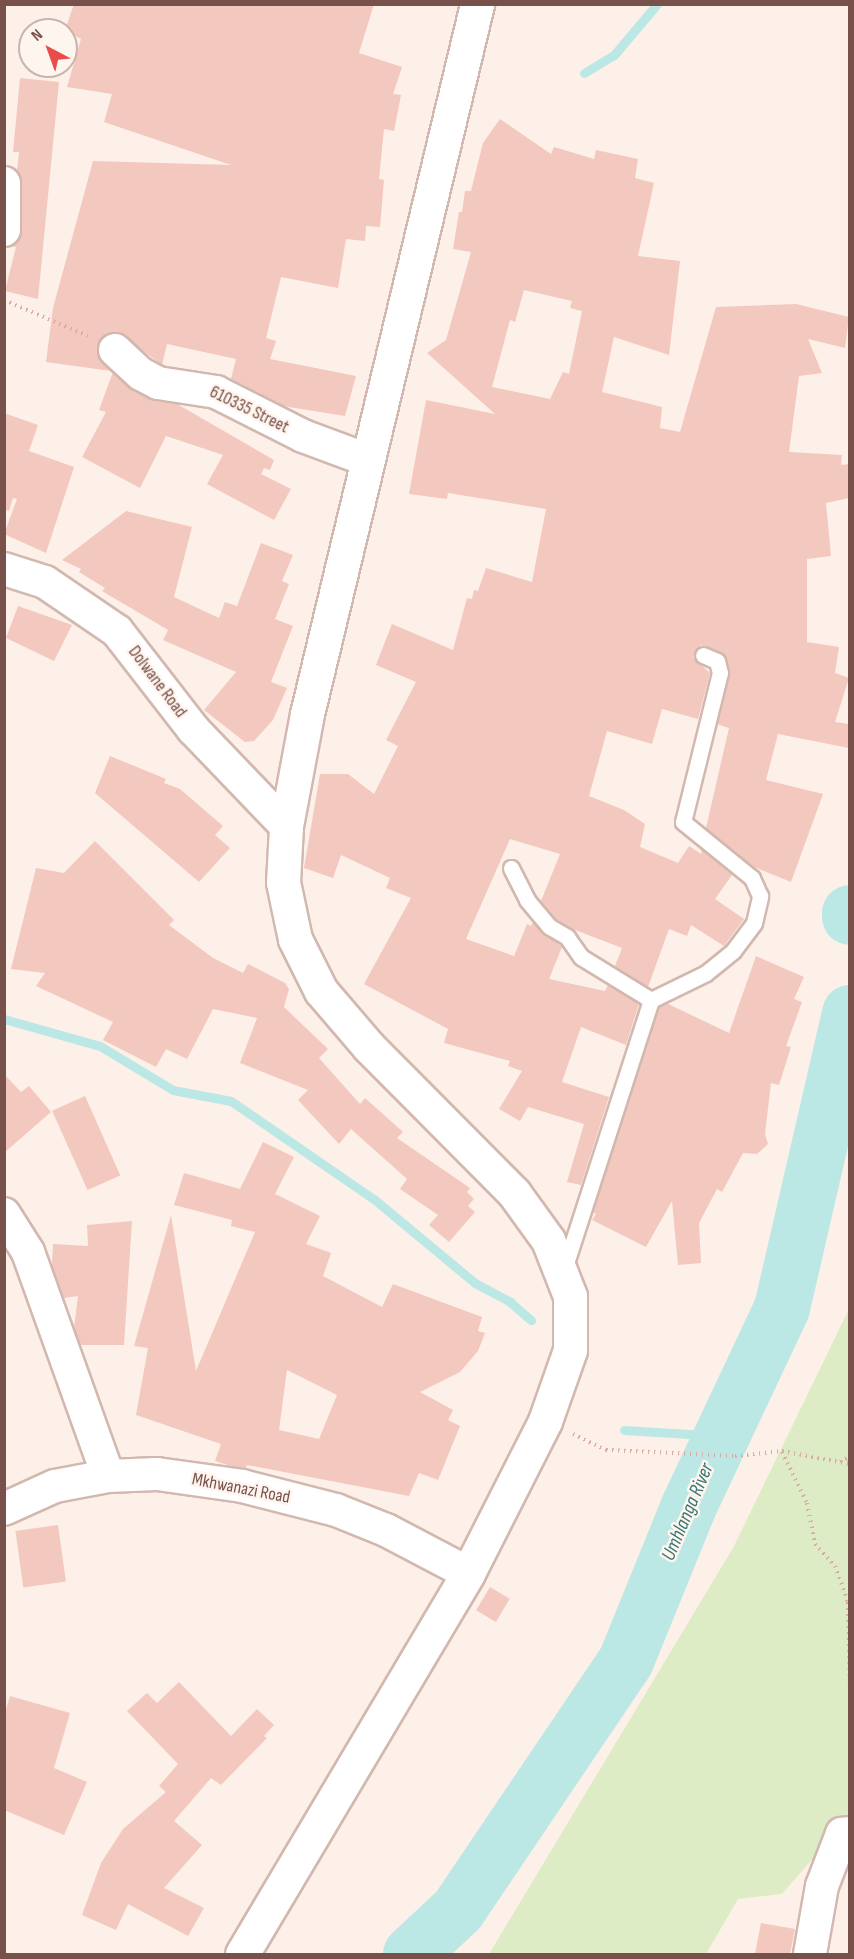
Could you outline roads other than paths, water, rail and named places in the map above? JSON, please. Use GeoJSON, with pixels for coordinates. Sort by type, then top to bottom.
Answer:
{"type":"FeatureCollection","features":[{"type":"Feature","properties":{"kind":"street"},"geometry":{"type":"LineString","coordinates":[[242,1954],[468,1573],[545,1421],[570,1350],[570,1296],[563,1272],[548,1240],[514,1193],[369,1047],[321,991],[295,939],[283,882],[286,826],[307,714],[477,4]]}},
{"type":"Feature","properties":{"kind":"street"},"geometry":{"type":"LineString","coordinates":[[4,183],[4,230]]}},
{"type":"Feature","properties":{"kind":"street","name":"610335 Street"},"geometry":{"type":"LineString","coordinates":[[115,350],[158,383],[216,392],[303,436],[368,460]]}},
{"type":"Feature","properties":{"kind":"street","name":"Dolwane Road"},"geometry":{"type":"LineString","coordinates":[[4,569],[45,582],[117,631],[193,729],[286,826]]}},
{"type":"Feature","properties":{"kind":"street"},"geometry":{"type":"LineString","coordinates":[[4,1214],[28,1252],[108,1476]]}},
{"type":"Feature","properties":{"kind":"street","name":"Mkhwanazi Road"},"geometry":{"type":"LineString","coordinates":[[4,1509],[55,1486],[108,1476],[157,1474],[242,1486],[326,1507],[386,1530],[468,1573]]}},
{"type":"Feature","properties":{"kind":"street"},"geometry":{"type":"LineString","coordinates":[[810,1954],[822,1886],[842,1834],[849,1833]]}},
{"type":"Feature","properties":{"kind":"lane"},"geometry":{"type":"LineString","coordinates":[[563,1272],[651,1000],[706,973],[734,951],[754,923],[760,896],[752,878],[683,822],[720,673],[717,661],[703,655]]}},
{"type":"Feature","properties":{"kind":"lane"},"geometry":{"type":"LineString","coordinates":[[511,868],[527,900],[550,927],[567,937],[581,957],[651,1000]]}},
{"type":"Feature","properties":{"kind":"waterway"},"geometry":{"type":"LineString","coordinates":[[584,73],[614,55],[657,4]]}},
{"type":"Feature","properties":{"kind":"waterway","name":"Umhlanga River"},"geometry":{"type":"LineString","coordinates":[[411,1954],[458,1910],[626,1661],[688,1508],[782,1308],[850,1013]]}},
{"type":"Feature","properties":{"kind":"waterway"},"geometry":{"type":"LineString","coordinates":[[4,1019],[100,1046],[173,1090],[231,1101],[375,1200],[475,1283],[510,1302],[531,1320]]}},
{"type":"Feature","properties":{"kind":"waterway"},"geometry":{"type":"LineString","coordinates":[[836,1064],[850,1076]]}},
{"type":"Feature","properties":{"kind":"waterway"},"geometry":{"type":"LineString","coordinates":[[624,1430],[722,1436]]}}]}
